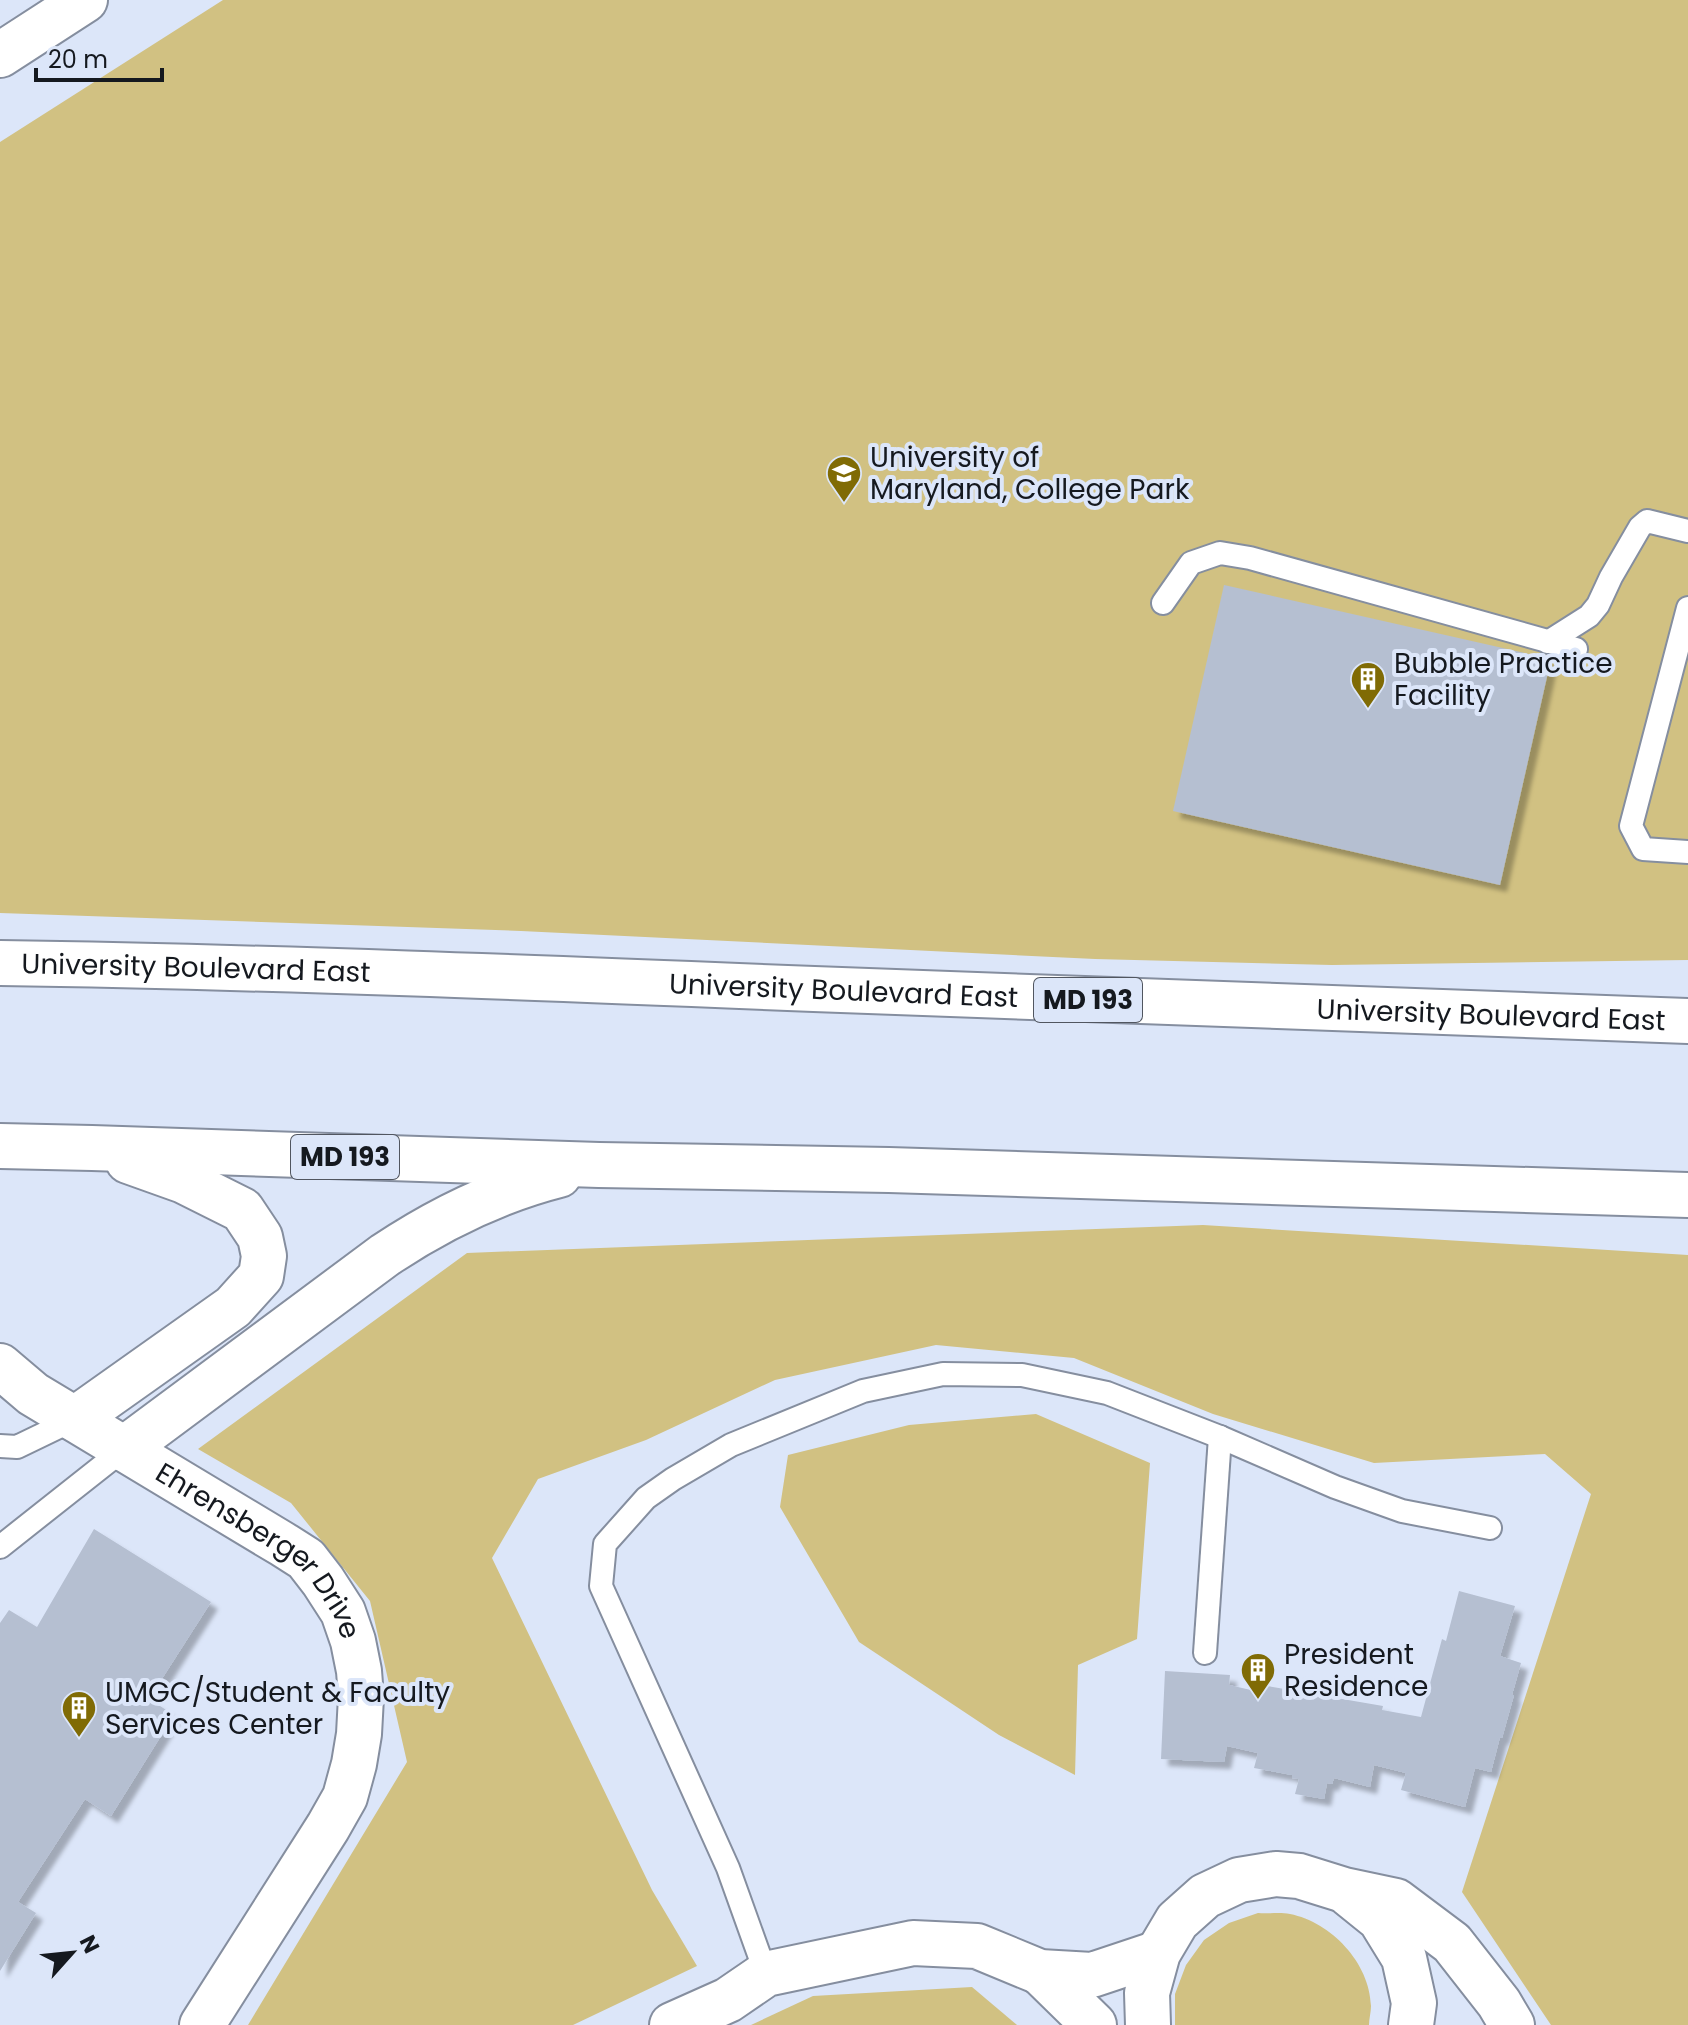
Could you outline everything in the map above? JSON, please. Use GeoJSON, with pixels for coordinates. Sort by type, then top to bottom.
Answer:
{"type":"FeatureCollection","features":[{"type":"Feature","properties":{"kind":"main road"},"geometry":{"type":"LineString","coordinates":[[0,55],[85,0]]}},
{"type":"Feature","properties":{"kind":"main road","name":"University Boulevard East"},"geometry":{"type":"LineString","coordinates":[[0,963],[489,975],[1688,1021]]}},
{"type":"Feature","properties":{"kind":"main road","name":"MD 193"},"geometry":{"type":"LineString","coordinates":[[0,1146],[1688,1195]]}},
{"type":"Feature","properties":{"kind":"main road"},"geometry":{"type":"LineString","coordinates":[[75,1419],[233,1307],[261,1276],[264,1256],[260,1237],[242,1210],[184,1181],[92,1148]]}},
{"type":"Feature","properties":{"kind":"main road"},"geometry":{"type":"LineString","coordinates":[[124,1449],[424,1228],[498,1195],[540,1180],[599,1165]]}},
{"type":"Feature","properties":{"kind":"main road","name":"Ehrensberger Drive"},"geometry":{"type":"LineString","coordinates":[[0,1366],[33,1394],[306,1559],[343,1612],[353,1641],[361,1697],[359,1734],[345,1797],[202,2025]]}},
{"type":"Feature","properties":{"kind":"main road"},"geometry":{"type":"LineString","coordinates":[[1148,2025],[1147,1993],[1158,1953],[1177,1921],[1205,1896],[1239,1880],[1276,1874],[1299,1876],[1396,1901],[1452,1943],[1499,2003],[1512,2025]]}},
{"type":"Feature","properties":{"kind":"main road"},"geometry":{"type":"LineString","coordinates":[[1344,1890],[1380,1919],[1404,1958],[1414,2003],[1411,2025]]}},
{"type":"Feature","properties":{"kind":"main road"},"geometry":{"type":"LineString","coordinates":[[672,2025],[728,2000],[766,1974],[913,1943],[977,1946],[1040,1972],[1092,1975],[1158,1953]]}},
{"type":"Feature","properties":{"kind":"main road"},"geometry":{"type":"LineString","coordinates":[[1040,1972],[1094,2025]]}},
{"type":"Feature","properties":{"kind":"lane"},"geometry":{"type":"LineString","coordinates":[[1548,642],[1589,616],[1598,605],[1640,527],[1647,521],[1688,531]]}},
{"type":"Feature","properties":{"kind":"lane"},"geometry":{"type":"LineString","coordinates":[[1163,603],[1191,563],[1220,553],[1250,558],[1576,649]]}},
{"type":"Feature","properties":{"kind":"lane"},"geometry":{"type":"LineString","coordinates":[[1688,608],[1631,826],[1643,849],[1688,852]]}},
{"type":"Feature","properties":{"kind":"lane"},"geometry":{"type":"LineString","coordinates":[[766,1974],[728,1868],[601,1586],[605,1544],[646,1498],[673,1479],[731,1445],[863,1391],[943,1374],[1022,1375],[1107,1393],[1335,1487],[1402,1511],[1490,1528]]}},
{"type":"Feature","properties":{"kind":"lane"},"geometry":{"type":"LineString","coordinates":[[0,1446],[17,1447],[75,1419]]}},
{"type":"Feature","properties":{"kind":"lane"},"geometry":{"type":"LineString","coordinates":[[1205,1653],[1220,1437]]}},
{"type":"Feature","properties":{"kind":"lane"},"geometry":{"type":"LineString","coordinates":[[0,1547],[124,1449]]}},
{"type":"Feature","properties":{"kind":"shaded area","name":"University of Maryland, College Park"},"geometry":{"type":"Polygon","coordinates":[[[223,0],[1688,0],[1688,960],[1332,965],[1095,959],[521,931],[0,913],[0,142],[223,0]]]}},
{"type":"Feature","properties":{"kind":"shaded area"},"geometry":{"type":"Polygon","coordinates":[[[1203,1225],[1688,1255],[1688,2025],[1551,2025],[1462,1892],[1591,1494],[1545,1454],[1374,1463],[1213,1414],[1074,1358],[936,1345],[775,1380],[646,1440],[538,1479],[492,1558],[652,1890],[697,1966],[573,2025],[248,2025],[407,1762],[370,1601],[291,1503],[198,1449],[467,1253],[1203,1225]]]}},
{"type":"Feature","properties":{"kind":"shaded area"},"geometry":{"type":"Polygon","coordinates":[[[1036,1414],[1150,1463],[1137,1639],[1078,1665],[1075,1775],[999,1735],[859,1642],[780,1507],[788,1455],[909,1425],[1036,1414]]]}},
{"type":"Feature","properties":{"kind":"shaded area"},"geometry":{"type":"Polygon","coordinates":[[[1258,1913],[1286,1913],[1305,1918],[1346,1947],[1356,1960],[1369,1990],[1369,2025],[1175,2025],[1175,1994],[1186,1965],[1204,1940],[1229,1923],[1258,1913]]]}},
{"type":"Feature","properties":{"kind":"shaded area"},"geometry":{"type":"Polygon","coordinates":[[[972,1987],[1017,2025],[751,2025],[813,1996],[972,1987]]]}},
{"type":"Feature","properties":{"kind":"building","name":"Bubble Practice Facility"},"geometry":{"type":"Polygon","coordinates":[[[1224,585],[1551,659],[1500,885],[1173,811],[1224,585]]]}},
{"type":"Feature","properties":{"kind":"building","name":"UMGC/Student & Faculty Services Center"},"geometry":{"type":"Polygon","coordinates":[[[94,1529],[211,1602],[149,1699],[174,1715],[111,1816],[85,1799],[18,1902],[36,1913],[0,1971],[0,1623],[9,1610],[37,1627],[94,1529]]]}},
{"type":"Feature","properties":{"kind":"building","name":"President Residence"},"geometry":{"type":"Polygon","coordinates":[[[1459,1591],[1515,1606],[1500,1656],[1521,1663],[1491,1772],[1475,1768],[1465,1807],[1401,1790],[1406,1773],[1374,1765],[1370,1787],[1334,1778],[1332,1784],[1327,1783],[1324,1799],[1295,1794],[1299,1779],[1292,1778],[1292,1775],[1254,1768],[1258,1753],[1227,1746],[1224,1762],[1161,1759],[1165,1671],[1230,1675],[1229,1685],[1264,1693],[1267,1686],[1383,1706],[1382,1710],[1421,1717],[1442,1639],[1446,1641],[1459,1591]]]}},
{"type":"Feature","properties":{"kind":"place","name":"University of Maryland, College Park"},"geometry":{"type":"Point","coordinates":[844,504]}},
{"type":"Feature","properties":{"kind":"place","name":"Bubble Practice Facility"},"geometry":{"type":"Point","coordinates":[1368,710]}},
{"type":"Feature","properties":{"kind":"place","name":"President Residence"},"geometry":{"type":"Point","coordinates":[1258,1701]}},
{"type":"Feature","properties":{"kind":"place","name":"UMGC/Student & Faculty Services Center"},"geometry":{"type":"Point","coordinates":[79,1739]}}]}
